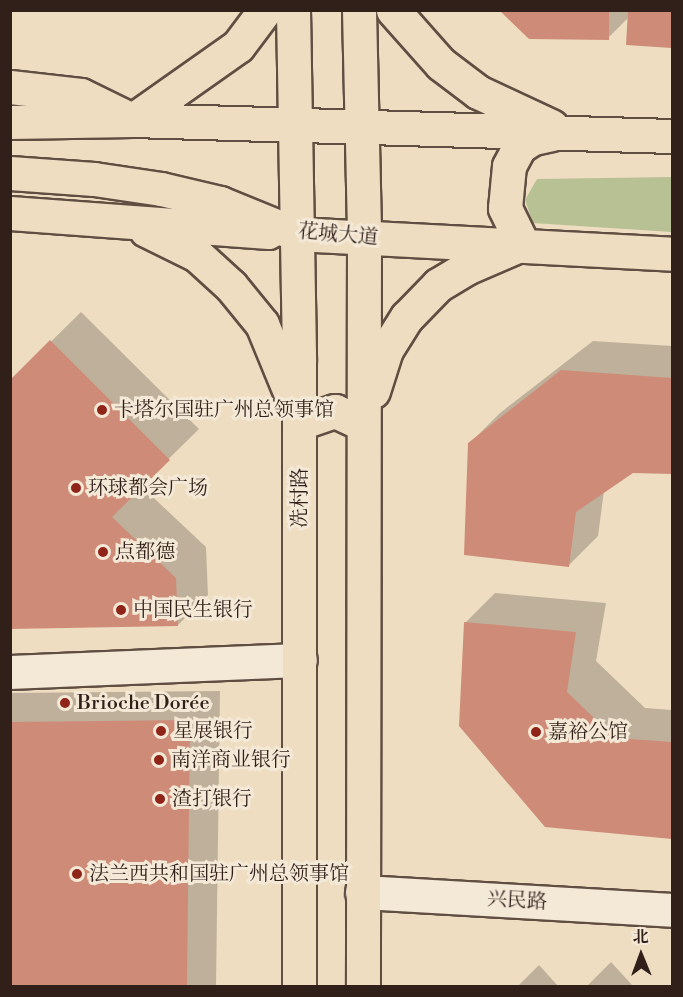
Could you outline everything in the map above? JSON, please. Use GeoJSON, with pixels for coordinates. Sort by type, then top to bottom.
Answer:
{"type":"FeatureCollection","features":[{"type":"Feature","properties":{"kind":"main road"},"geometry":{"type":"LineString","coordinates":[[133,120],[238,46],[265,10]]}},
{"type":"Feature","properties":{"kind":"main road","name":"冼村路"},"geometry":{"type":"LineString","coordinates":[[293,10],[293,124],[300,423],[299,987]]}},
{"type":"Feature","properties":{"kind":"main road"},"geometry":{"type":"LineString","coordinates":[[359,10],[364,238],[363,987]]}},
{"type":"Feature","properties":{"kind":"main road"},"geometry":{"type":"LineString","coordinates":[[393,10],[441,64],[478,92],[563,132]]}},
{"type":"Feature","properties":{"kind":"main road"},"geometry":{"type":"LineString","coordinates":[[10,87],[81,95],[133,120]]}},
{"type":"Feature","properties":{"kind":"main road"},"geometry":{"type":"LineString","coordinates":[[10,122],[133,120],[672,136]]}},
{"type":"Feature","properties":{"kind":"main road"},"geometry":{"type":"LineString","coordinates":[[363,424],[386,350],[407,317],[438,285],[466,268],[522,243],[505,208],[509,166],[519,147],[533,138],[563,132]]}},
{"type":"Feature","properties":{"kind":"main road","name":"花城大道"},"geometry":{"type":"LineString","coordinates":[[10,173],[94,179],[161,189],[220,203],[296,234],[522,243],[672,254]]}},
{"type":"Feature","properties":{"kind":"main road"},"geometry":{"type":"LineString","coordinates":[[10,213],[296,234]]}},
{"type":"Feature","properties":{"kind":"main road"},"geometry":{"type":"LineString","coordinates":[[122,221],[170,239],[197,255],[231,286],[262,324],[285,374],[300,423],[335,411],[363,424]]}},
{"type":"Feature","properties":{"kind":"street"},"geometry":{"type":"LineString","coordinates":[[10,672],[300,660]]}},
{"type":"Feature","properties":{"kind":"street","name":"兴民路"},"geometry":{"type":"LineString","coordinates":[[362,892],[672,910]]}},
{"type":"Feature","properties":{"kind":"green space"},"geometry":{"type":"Polygon","coordinates":[[[672,177],[672,232],[533,223],[525,200],[537,179],[672,177]]]}},
{"type":"Feature","properties":{"kind":"building"},"geometry":{"type":"Polygon","coordinates":[[[499,10],[609,10],[609,40],[529,39],[499,10]]]}},
{"type":"Feature","properties":{"kind":"building"},"geometry":{"type":"Polygon","coordinates":[[[628,10],[672,10],[672,48],[626,45],[628,10]]]}},
{"type":"Feature","properties":{"kind":"building","name":"环球都会广场"},"geometry":{"type":"Polygon","coordinates":[[[50,340],[170,460],[112,517],[176,578],[178,626],[10,629],[10,380],[50,340]]]}},
{"type":"Feature","properties":{"kind":"building"},"geometry":{"type":"Polygon","coordinates":[[[561,370],[672,378],[672,474],[633,473],[576,512],[569,567],[464,555],[468,443],[561,370]]]}},
{"type":"Feature","properties":{"kind":"building","name":"嘉裕公馆"},"geometry":{"type":"Polygon","coordinates":[[[464,622],[576,632],[567,692],[615,738],[672,742],[672,839],[545,827],[459,726],[464,622]]]}},
{"type":"Feature","properties":{"kind":"building"},"geometry":{"type":"Polygon","coordinates":[[[190,720],[187,986],[10,986],[10,722],[190,720]]]}},
{"type":"Feature","properties":{"kind":"place","name":"卡塔尔国驻广州总领事馆"},"geometry":{"type":"Point","coordinates":[102,410]}},
{"type":"Feature","properties":{"kind":"place","name":"环球都会广场"},"geometry":{"type":"Point","coordinates":[76,488]}},
{"type":"Feature","properties":{"kind":"place","name":"点都德"},"geometry":{"type":"Point","coordinates":[103,552]}},
{"type":"Feature","properties":{"kind":"place","name":"中国民生银行"},"geometry":{"type":"Point","coordinates":[121,610]}},
{"type":"Feature","properties":{"kind":"place","name":"Brioche Dorée"},"geometry":{"type":"Point","coordinates":[65,703]}},
{"type":"Feature","properties":{"kind":"place","name":"星展银行"},"geometry":{"type":"Point","coordinates":[161,731]}},
{"type":"Feature","properties":{"kind":"place","name":"嘉裕公馆"},"geometry":{"type":"Point","coordinates":[536,732]}},
{"type":"Feature","properties":{"kind":"place","name":"南洋商业银行"},"geometry":{"type":"Point","coordinates":[159,760]}},
{"type":"Feature","properties":{"kind":"place","name":"渣打银行"},"geometry":{"type":"Point","coordinates":[160,799]}},
{"type":"Feature","properties":{"kind":"place","name":"法兰西共和国驻广州总领事馆"},"geometry":{"type":"Point","coordinates":[77,874]}}]}
